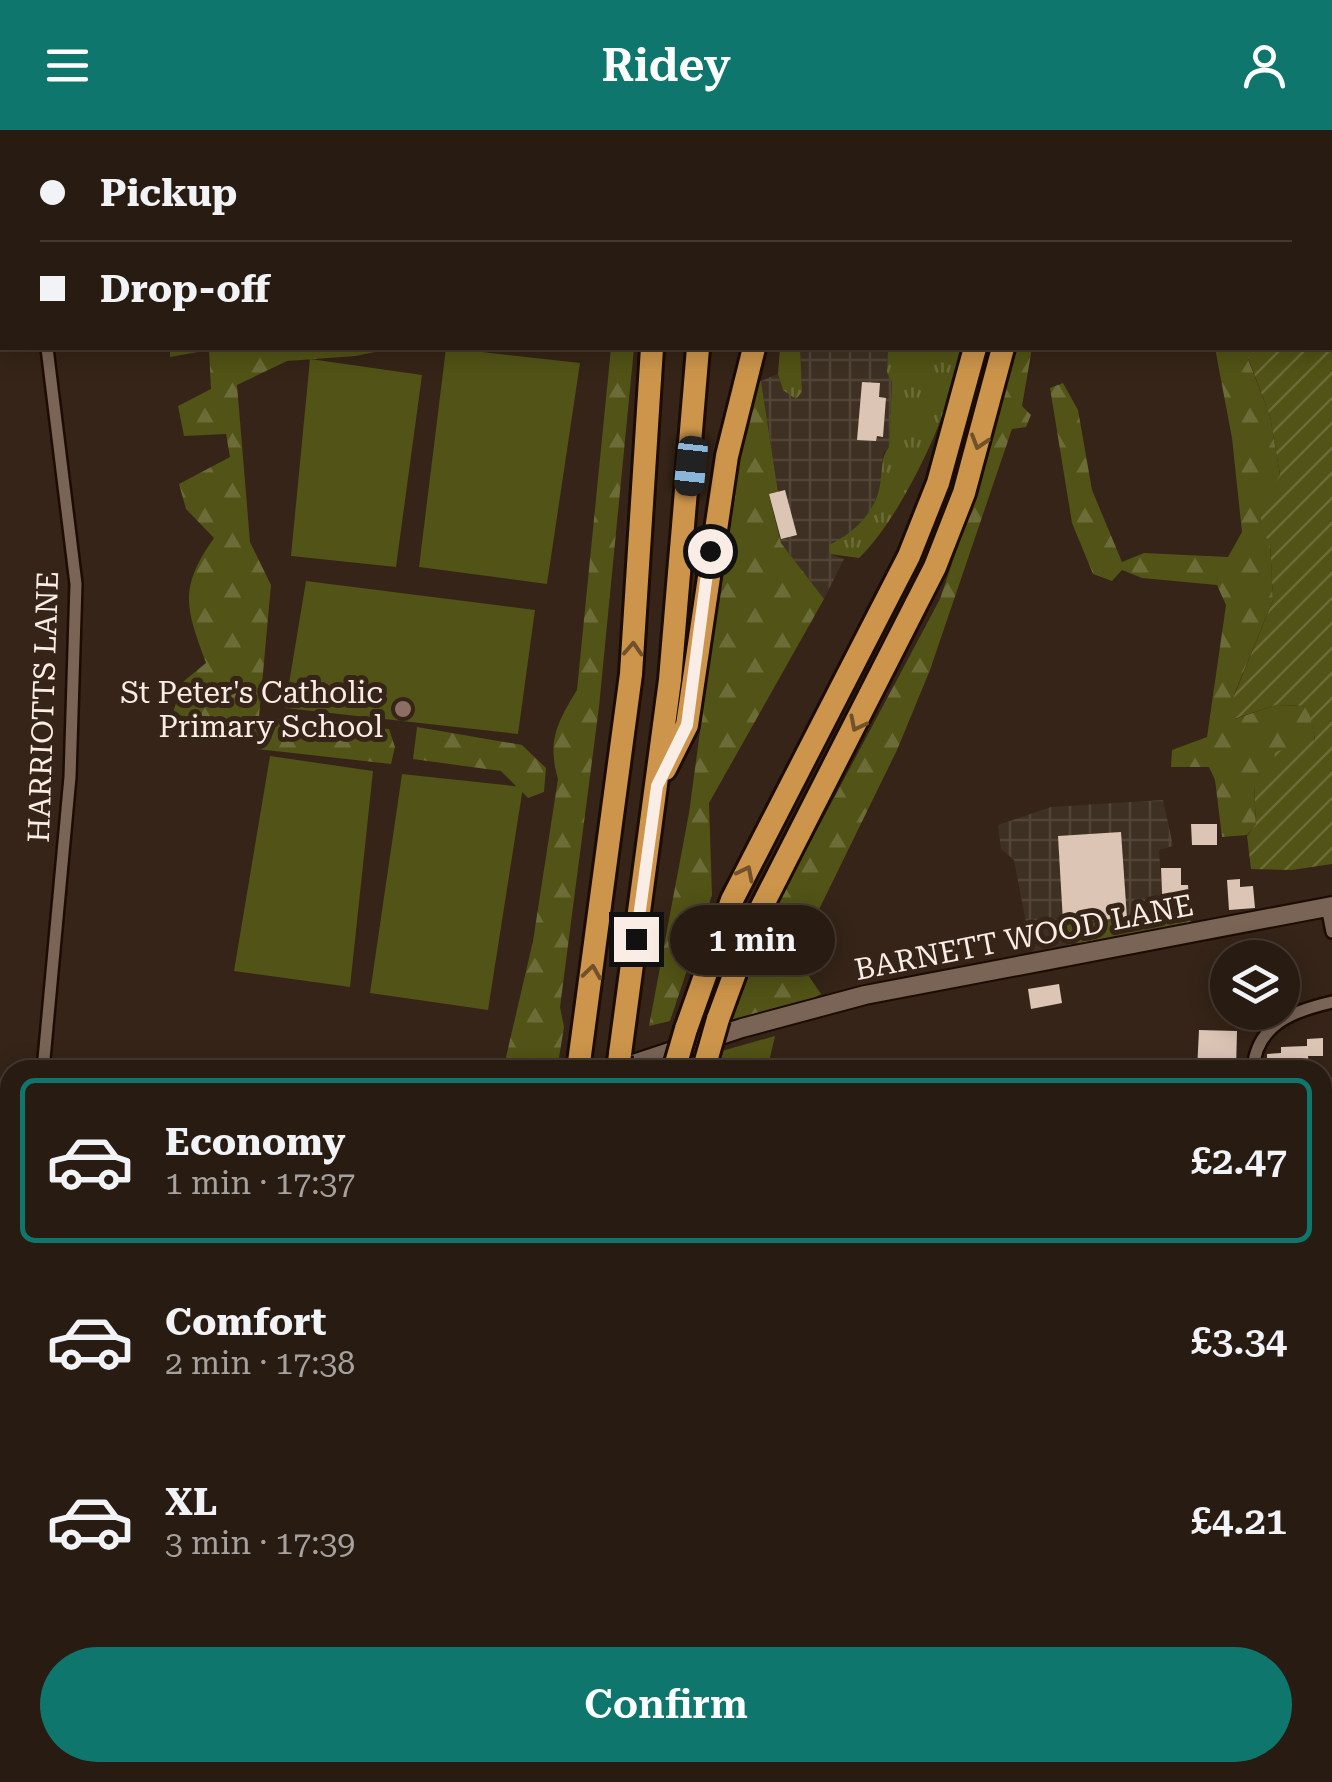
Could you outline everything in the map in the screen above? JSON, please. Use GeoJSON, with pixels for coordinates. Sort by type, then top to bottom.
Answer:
{"type":"FeatureCollection","features":[{"type":"Feature","properties":{"kind":"highway"},"geometry":{"type":"LineString","coordinates":[[579,1060],[631,674],[652,350]]}},
{"type":"Feature","properties":{"kind":"highway"},"geometry":{"type":"LineString","coordinates":[[619,1060],[657,786],[691,466],[698,350]]}},
{"type":"Feature","properties":{"kind":"highway"},"geometry":{"type":"LineString","coordinates":[[657,786],[687,725],[726,456],[753,350]]}},
{"type":"Feature","properties":{"kind":"highway"},"geometry":{"type":"LineString","coordinates":[[677,1060],[732,900],[909,556],[938,482],[973,350]]}},
{"type":"Feature","properties":{"kind":"highway"},"geometry":{"type":"LineString","coordinates":[[706,1060],[752,924],[935,567],[964,492],[1002,350]]}},
{"type":"Feature","properties":{"kind":"street","name":"HARRIOTTS LANE"},"geometry":{"type":"LineString","coordinates":[[44,1060],[70,777],[76,584],[47,350]]}},
{"type":"Feature","properties":{"kind":"street","name":"BARNETT WOOD LANE"},"geometry":{"type":"LineString","coordinates":[[635,1060],[865,995],[1330,906]]}},
{"type":"Feature","properties":{"kind":"street"},"geometry":{"type":"LineString","coordinates":[[1330,906],[1332,932]]}},
{"type":"Feature","properties":{"kind":"street"},"geometry":{"type":"LineString","coordinates":[[1254,1060],[1266,1029],[1332,1002]]}},
{"type":"Feature","properties":{"kind":"shaded area"},"geometry":{"type":"Polygon","coordinates":[[[800,350],[888,350],[887,373],[892,382],[889,447],[883,454],[881,484],[870,514],[830,554],[844,559],[824,599],[781,543],[769,494],[778,491],[761,381],[778,374],[783,390],[802,392],[800,350]]]}},
{"type":"Feature","properties":{"kind":"shaded area"},"geometry":{"type":"Polygon","coordinates":[[[1163,800],[1173,846],[1159,850],[1164,931],[1032,954],[1014,860],[1001,849],[998,825],[1051,807],[1163,800]]]}},
{"type":"Feature","properties":{"kind":"green space"},"geometry":{"type":"Polygon","coordinates":[[[170,350],[209,350],[170,357],[170,350]]]}},
{"type":"Feature","properties":{"kind":"green space"},"geometry":{"type":"Polygon","coordinates":[[[209,350],[385,350],[287,361],[237,385],[250,542],[271,585],[259,717],[389,729],[395,747],[391,764],[257,749],[248,731],[237,740],[173,712],[184,681],[206,663],[189,599],[195,571],[214,538],[186,509],[179,484],[230,457],[226,434],[184,436],[178,406],[211,389],[209,350]]]}},
{"type":"Feature","properties":{"kind":"green space"},"geometry":{"type":"Polygon","coordinates":[[[446,350],[580,363],[547,584],[419,567],[446,350]]]}},
{"type":"Feature","properties":{"kind":"green space"},"geometry":{"type":"Polygon","coordinates":[[[611,350],[634,350],[599,707],[560,1007],[564,1027],[559,1060],[505,1060],[533,941],[558,779],[554,743],[564,712],[577,690],[611,350]]]}},
{"type":"Feature","properties":{"kind":"green space"},"geometry":{"type":"Polygon","coordinates":[[[780,350],[800,350],[802,392],[796,399],[783,390],[778,374],[780,350]]]}},
{"type":"Feature","properties":{"kind":"green space"},"geometry":{"type":"Polygon","coordinates":[[[888,350],[963,350],[937,430],[892,516],[859,558],[830,554],[829,545],[864,518],[876,499],[883,458],[889,447],[892,382],[887,373],[888,350]]]}},
{"type":"Feature","properties":{"kind":"green space"},"geometry":{"type":"Polygon","coordinates":[[[1016,350],[1032,350],[1022,406],[1031,415],[1026,427],[1012,429],[930,670],[897,750],[808,932],[806,972],[821,994],[804,1003],[731,1022],[771,916],[940,599],[976,492],[1016,350]]]}},
{"type":"Feature","properties":{"kind":"green space"},"geometry":{"type":"Polygon","coordinates":[[[1215,350],[1260,350],[1248,359],[1270,416],[1280,475],[1270,541],[1273,600],[1234,695],[1235,719],[1276,705],[1309,706],[1315,741],[1273,782],[1254,786],[1256,824],[1247,835],[1222,837],[1215,780],[1209,767],[1171,767],[1172,750],[1207,737],[1226,605],[1217,585],[1142,578],[1122,570],[1112,581],[1093,574],[1072,523],[1050,388],[1063,383],[1078,410],[1092,490],[1122,562],[1144,553],[1228,557],[1242,532],[1232,438],[1215,350]]]}},
{"type":"Feature","properties":{"kind":"green space"},"geometry":{"type":"Polygon","coordinates":[[[1260,350],[1332,350],[1332,864],[1292,870],[1251,869],[1247,836],[1256,824],[1254,785],[1273,781],[1275,752],[1315,740],[1308,706],[1276,705],[1234,719],[1234,696],[1273,600],[1270,542],[1261,531],[1261,502],[1280,475],[1270,416],[1248,358],[1260,350]]]}},
{"type":"Feature","properties":{"kind":"green space"},"geometry":{"type":"Polygon","coordinates":[[[310,359],[422,375],[396,567],[291,556],[310,359]]]}},
{"type":"Feature","properties":{"kind":"green space"},"geometry":{"type":"Polygon","coordinates":[[[755,380],[761,381],[778,492],[769,495],[781,543],[824,599],[709,803],[712,895],[670,1021],[649,1026],[689,813],[730,509],[755,380]]]}},
{"type":"Feature","properties":{"kind":"green space"},"geometry":{"type":"Polygon","coordinates":[[[306,581],[535,610],[518,734],[285,708],[306,581]]]}},
{"type":"Feature","properties":{"kind":"green space"},"geometry":{"type":"Polygon","coordinates":[[[417,727],[522,745],[546,768],[544,792],[528,798],[501,771],[413,759],[417,727]]]}},
{"type":"Feature","properties":{"kind":"green space"},"geometry":{"type":"Polygon","coordinates":[[[270,756],[373,771],[350,987],[234,971],[270,756]]]}},
{"type":"Feature","properties":{"kind":"green space"},"geometry":{"type":"Polygon","coordinates":[[[402,774],[523,787],[488,1010],[370,993],[402,774]]]}},
{"type":"Feature","properties":{"kind":"green space"},"geometry":{"type":"Polygon","coordinates":[[[1181,899],[1194,904],[1190,926],[1088,945],[1071,942],[1056,926],[1180,916],[1181,899]]]}},
{"type":"Feature","properties":{"kind":"green space"},"geometry":{"type":"Polygon","coordinates":[[[775,1036],[769,1060],[720,1060],[722,1051],[775,1036]]]}},
{"type":"Feature","properties":{"kind":"building"},"geometry":{"type":"Polygon","coordinates":[[[862,382],[880,383],[879,397],[886,398],[883,437],[877,436],[876,441],[857,440],[862,382]]]}},
{"type":"Feature","properties":{"kind":"building"},"geometry":{"type":"Polygon","coordinates":[[[785,490],[797,535],[781,539],[769,494],[785,490]]]}},
{"type":"Feature","properties":{"kind":"building"},"geometry":{"type":"Polygon","coordinates":[[[1191,824],[1217,824],[1217,845],[1192,845],[1191,824]]]}},
{"type":"Feature","properties":{"kind":"building"},"geometry":{"type":"Polygon","coordinates":[[[1121,832],[1127,918],[1063,922],[1058,836],[1121,832]]]}},
{"type":"Feature","properties":{"kind":"building"},"geometry":{"type":"Polygon","coordinates":[[[1161,868],[1181,868],[1181,885],[1188,885],[1189,899],[1181,899],[1181,916],[1163,917],[1161,868]]]}},
{"type":"Feature","properties":{"kind":"building"},"geometry":{"type":"Polygon","coordinates":[[[1240,879],[1240,887],[1253,886],[1255,908],[1229,910],[1227,880],[1240,879]]]}},
{"type":"Feature","properties":{"kind":"building"},"geometry":{"type":"Polygon","coordinates":[[[1059,984],[1062,1003],[1031,1009],[1028,989],[1059,984]]]}},
{"type":"Feature","properties":{"kind":"building"},"geometry":{"type":"Polygon","coordinates":[[[1199,1030],[1237,1031],[1236,1060],[1198,1060],[1199,1030]]]}},
{"type":"Feature","properties":{"kind":"building"},"geometry":{"type":"Polygon","coordinates":[[[1323,1038],[1323,1056],[1267,1060],[1267,1054],[1281,1053],[1281,1047],[1307,1046],[1307,1039],[1323,1038]]]}},
{"type":"Feature","properties":{"kind":"place","name":"St Peter's Catholic Primary School"},"geometry":{"type":"Point","coordinates":[403,709]}},
{"type":"Feature","properties":{"kind":"route"},"geometry":{"type":"LineString","coordinates":[[636,939],[657,786],[687,725],[710,551]]}}]}
